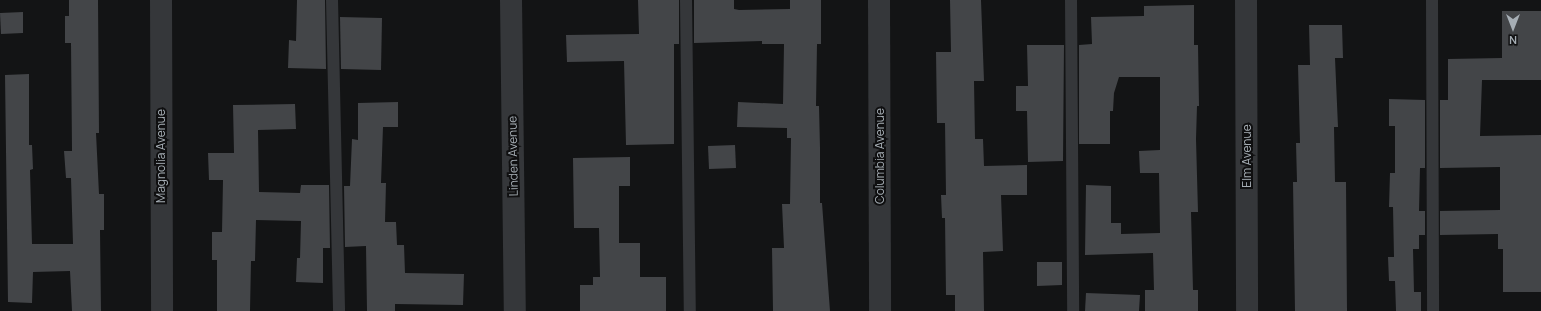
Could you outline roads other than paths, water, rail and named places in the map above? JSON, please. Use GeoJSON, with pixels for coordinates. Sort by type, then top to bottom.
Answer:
{"type":"FeatureCollection","features":[{"type":"Feature","properties":{"kind":"street","name":"Magnolia Avenue"},"geometry":{"type":"LineString","coordinates":[[161,0],[162,311]]}},
{"type":"Feature","properties":{"kind":"street","name":"Linden Avenue"},"geometry":{"type":"LineString","coordinates":[[511,0],[515,311]]}},
{"type":"Feature","properties":{"kind":"street","name":"Columbia Avenue"},"geometry":{"type":"LineString","coordinates":[[879,0],[880,311]]}},
{"type":"Feature","properties":{"kind":"street","name":"Elm Avenue"},"geometry":{"type":"LineString","coordinates":[[1246,0],[1247,311]]}},
{"type":"Feature","properties":{"kind":"lane"},"geometry":{"type":"LineString","coordinates":[[332,0],[339,311]]}},
{"type":"Feature","properties":{"kind":"lane"},"geometry":{"type":"LineString","coordinates":[[686,0],[690,311]]}},
{"type":"Feature","properties":{"kind":"lane"},"geometry":{"type":"LineString","coordinates":[[1071,0],[1073,311]]}},
{"type":"Feature","properties":{"kind":"lane"},"geometry":{"type":"LineString","coordinates":[[1432,0],[1432,311]]}}]}
